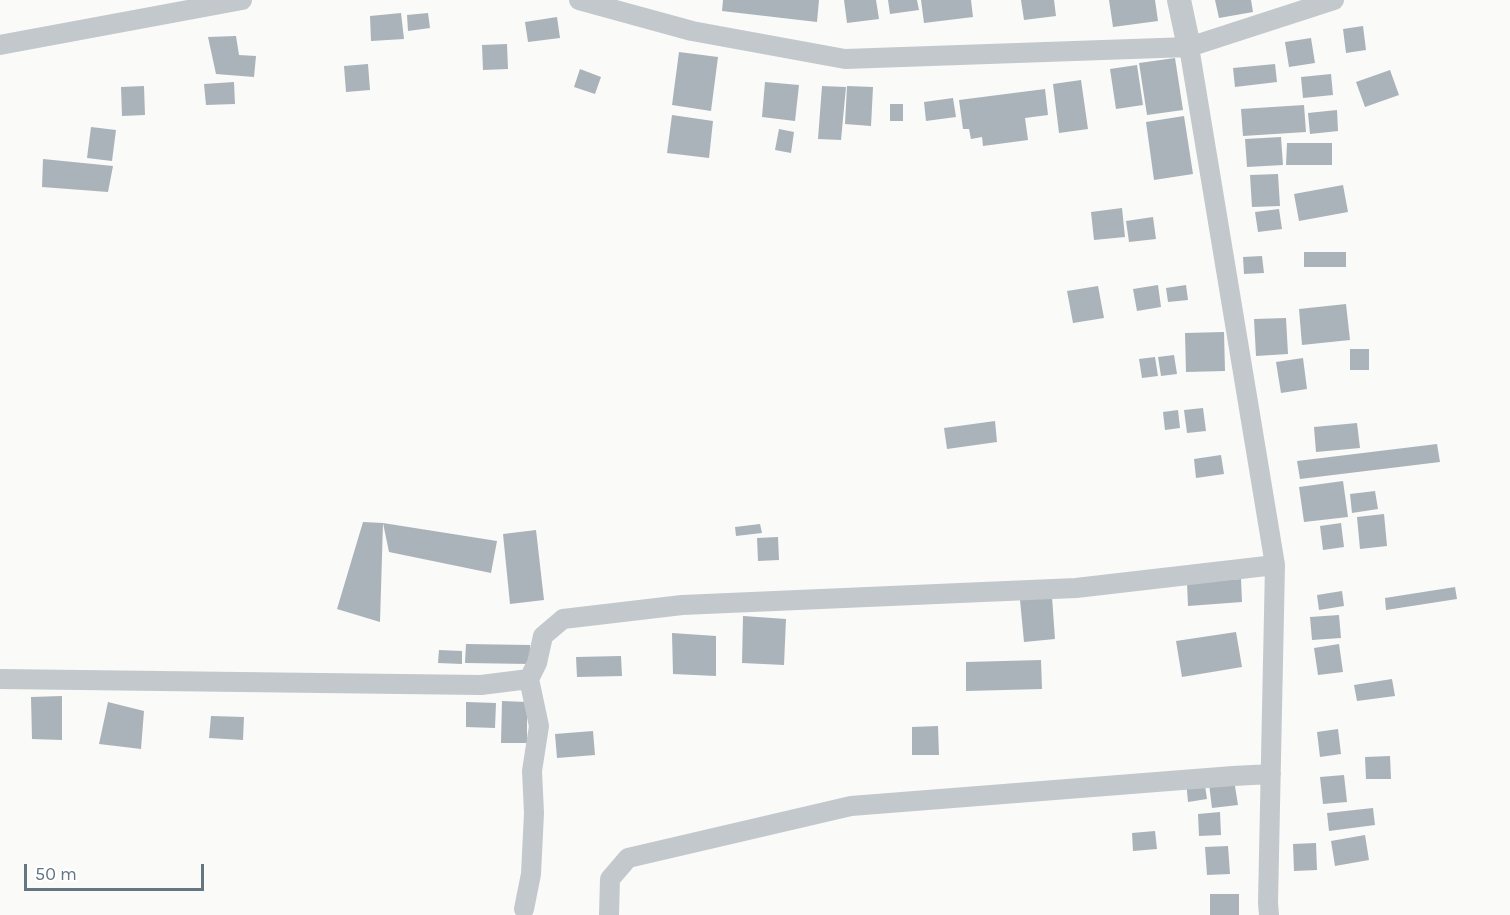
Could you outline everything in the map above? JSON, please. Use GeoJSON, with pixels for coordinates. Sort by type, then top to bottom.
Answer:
{"type":"FeatureCollection","features":[{"type":"Feature","properties":{"kind":"street"},"geometry":{"type":"LineString","coordinates":[[0,45],[242,0]]}},
{"type":"Feature","properties":{"kind":"street"},"geometry":{"type":"LineString","coordinates":[[579,0],[692,31],[845,59],[1189,46],[1334,0]]}},
{"type":"Feature","properties":{"kind":"street"},"geometry":{"type":"LineString","coordinates":[[1179,0],[1189,46],[1275,565],[1269,915]]}},
{"type":"Feature","properties":{"kind":"street"},"geometry":{"type":"LineString","coordinates":[[524,909],[531,874],[534,813],[532,771],[539,726],[530,679],[537,663],[543,636],[563,619],[682,606],[1076,588],[1275,565]]}},
{"type":"Feature","properties":{"kind":"street"},"geometry":{"type":"LineString","coordinates":[[0,679],[480,685],[530,679]]}},
{"type":"Feature","properties":{"kind":"street"},"geometry":{"type":"LineString","coordinates":[[609,915],[610,879],[628,858],[851,806],[1271,774]]}},
{"type":"Feature","properties":{"kind":"building"},"geometry":{"type":"Polygon","coordinates":[[[723,0],[819,0],[817,22],[722,11],[723,0]]]}},
{"type":"Feature","properties":{"kind":"building"},"geometry":{"type":"Polygon","coordinates":[[[844,0],[876,0],[879,19],[847,23],[844,0]]]}},
{"type":"Feature","properties":{"kind":"building"},"geometry":{"type":"Polygon","coordinates":[[[888,0],[917,0],[919,10],[890,14],[888,0]]]}},
{"type":"Feature","properties":{"kind":"building"},"geometry":{"type":"Polygon","coordinates":[[[921,0],[971,0],[973,17],[924,23],[921,0]]]}},
{"type":"Feature","properties":{"kind":"building"},"geometry":{"type":"Polygon","coordinates":[[[1021,0],[1054,0],[1056,16],[1024,20],[1021,0]]]}},
{"type":"Feature","properties":{"kind":"building"},"geometry":{"type":"Polygon","coordinates":[[[1109,0],[1155,0],[1158,21],[1113,27],[1109,0]]]}},
{"type":"Feature","properties":{"kind":"building"},"geometry":{"type":"Polygon","coordinates":[[[1215,0],[1251,0],[1253,12],[1219,18],[1215,0]]]}},
{"type":"Feature","properties":{"kind":"building"},"geometry":{"type":"Polygon","coordinates":[[[401,13],[404,39],[371,41],[370,16],[401,13]]]}},
{"type":"Feature","properties":{"kind":"building"},"geometry":{"type":"Polygon","coordinates":[[[428,13],[430,28],[408,31],[407,15],[428,13]]]}},
{"type":"Feature","properties":{"kind":"building"},"geometry":{"type":"Polygon","coordinates":[[[557,17],[560,38],[528,42],[525,22],[557,17]]]}},
{"type":"Feature","properties":{"kind":"building"},"geometry":{"type":"Polygon","coordinates":[[[1363,26],[1366,50],[1346,53],[1343,29],[1363,26]]]}},
{"type":"Feature","properties":{"kind":"building"},"geometry":{"type":"Polygon","coordinates":[[[236,36],[239,55],[256,56],[254,77],[216,74],[208,37],[236,36]]]}},
{"type":"Feature","properties":{"kind":"building"},"geometry":{"type":"Polygon","coordinates":[[[1311,38],[1315,63],[1289,67],[1285,42],[1311,38]]]}},
{"type":"Feature","properties":{"kind":"building"},"geometry":{"type":"Polygon","coordinates":[[[507,44],[508,69],[483,70],[482,45],[507,44]]]}},
{"type":"Feature","properties":{"kind":"building"},"geometry":{"type":"Polygon","coordinates":[[[679,52],[718,57],[711,111],[672,105],[679,52]]]}},
{"type":"Feature","properties":{"kind":"building"},"geometry":{"type":"Polygon","coordinates":[[[1175,58],[1183,110],[1147,115],[1139,63],[1175,58]]]}},
{"type":"Feature","properties":{"kind":"building"},"geometry":{"type":"Polygon","coordinates":[[[368,64],[370,90],[346,92],[344,66],[368,64]]]}},
{"type":"Feature","properties":{"kind":"building"},"geometry":{"type":"Polygon","coordinates":[[[1275,64],[1277,82],[1235,87],[1233,68],[1275,64]]]}},
{"type":"Feature","properties":{"kind":"building"},"geometry":{"type":"Polygon","coordinates":[[[1137,65],[1143,105],[1116,109],[1110,69],[1137,65]]]}},
{"type":"Feature","properties":{"kind":"building"},"geometry":{"type":"Polygon","coordinates":[[[580,69],[601,77],[595,94],[574,87],[580,69]]]}},
{"type":"Feature","properties":{"kind":"building"},"geometry":{"type":"Polygon","coordinates":[[[1390,70],[1399,95],[1365,107],[1356,82],[1390,70]]]}},
{"type":"Feature","properties":{"kind":"building"},"geometry":{"type":"Polygon","coordinates":[[[1331,74],[1333,95],[1303,98],[1301,77],[1331,74]]]}},
{"type":"Feature","properties":{"kind":"building"},"geometry":{"type":"Polygon","coordinates":[[[1081,80],[1088,129],[1059,133],[1053,84],[1081,80]]]}},
{"type":"Feature","properties":{"kind":"building"},"geometry":{"type":"Polygon","coordinates":[[[234,82],[235,104],[206,105],[204,84],[234,82]]]}},
{"type":"Feature","properties":{"kind":"building"},"geometry":{"type":"Polygon","coordinates":[[[765,82],[799,85],[795,121],[762,117],[765,82]]]}},
{"type":"Feature","properties":{"kind":"building"},"geometry":{"type":"Polygon","coordinates":[[[144,86],[145,115],[122,116],[121,87],[144,86]]]}},
{"type":"Feature","properties":{"kind":"building"},"geometry":{"type":"Polygon","coordinates":[[[822,86],[846,87],[841,140],[818,139],[822,86]]]}},
{"type":"Feature","properties":{"kind":"building"},"geometry":{"type":"Polygon","coordinates":[[[847,86],[873,87],[871,126],[845,124],[847,86]]]}},
{"type":"Feature","properties":{"kind":"building"},"geometry":{"type":"Polygon","coordinates":[[[1045,89],[1048,115],[1025,118],[1028,140],[983,146],[982,137],[971,139],[969,129],[963,129],[959,100],[1045,89]]]}},
{"type":"Feature","properties":{"kind":"building"},"geometry":{"type":"Polygon","coordinates":[[[953,98],[956,117],[926,121],[924,102],[953,98]]]}},
{"type":"Feature","properties":{"kind":"building"},"geometry":{"type":"Polygon","coordinates":[[[890,104],[903,104],[903,121],[890,121],[890,104]]]}},
{"type":"Feature","properties":{"kind":"building"},"geometry":{"type":"Polygon","coordinates":[[[1304,105],[1306,132],[1243,136],[1241,109],[1304,105]]]}},
{"type":"Feature","properties":{"kind":"building"},"geometry":{"type":"Polygon","coordinates":[[[1337,110],[1338,131],[1310,134],[1308,113],[1337,110]]]}},
{"type":"Feature","properties":{"kind":"building"},"geometry":{"type":"Polygon","coordinates":[[[672,115],[713,121],[709,158],[667,153],[672,115]]]}},
{"type":"Feature","properties":{"kind":"building"},"geometry":{"type":"Polygon","coordinates":[[[1184,116],[1193,174],[1154,180],[1146,122],[1184,116]]]}},
{"type":"Feature","properties":{"kind":"building"},"geometry":{"type":"Polygon","coordinates":[[[91,127],[116,130],[112,161],[87,158],[91,127]]]}},
{"type":"Feature","properties":{"kind":"building"},"geometry":{"type":"Polygon","coordinates":[[[779,129],[794,132],[791,153],[775,150],[779,129]]]}},
{"type":"Feature","properties":{"kind":"building"},"geometry":{"type":"Polygon","coordinates":[[[1281,137],[1283,165],[1247,167],[1245,139],[1281,137]]]}},
{"type":"Feature","properties":{"kind":"building"},"geometry":{"type":"Polygon","coordinates":[[[1287,143],[1332,143],[1332,165],[1286,165],[1287,143]]]}},
{"type":"Feature","properties":{"kind":"building"},"geometry":{"type":"Polygon","coordinates":[[[43,159],[113,166],[108,192],[42,187],[43,159]]]}},
{"type":"Feature","properties":{"kind":"building"},"geometry":{"type":"Polygon","coordinates":[[[1278,174],[1280,206],[1252,207],[1250,175],[1278,174]]]}},
{"type":"Feature","properties":{"kind":"building"},"geometry":{"type":"Polygon","coordinates":[[[1343,185],[1348,212],[1299,221],[1294,194],[1343,185]]]}},
{"type":"Feature","properties":{"kind":"building"},"geometry":{"type":"Polygon","coordinates":[[[1122,208],[1125,237],[1094,240],[1091,212],[1122,208]]]}},
{"type":"Feature","properties":{"kind":"building"},"geometry":{"type":"Polygon","coordinates":[[[1279,209],[1282,229],[1258,232],[1255,212],[1279,209]]]}},
{"type":"Feature","properties":{"kind":"building"},"geometry":{"type":"Polygon","coordinates":[[[1153,217],[1156,239],[1129,242],[1126,221],[1153,217]]]}},
{"type":"Feature","properties":{"kind":"building"},"geometry":{"type":"Polygon","coordinates":[[[1304,252],[1346,252],[1346,267],[1304,267],[1304,252]]]}},
{"type":"Feature","properties":{"kind":"building"},"geometry":{"type":"Polygon","coordinates":[[[1262,256],[1264,273],[1244,274],[1243,257],[1262,256]]]}},
{"type":"Feature","properties":{"kind":"building"},"geometry":{"type":"Polygon","coordinates":[[[1158,285],[1161,307],[1137,311],[1133,289],[1158,285]]]}},
{"type":"Feature","properties":{"kind":"building"},"geometry":{"type":"Polygon","coordinates":[[[1186,285],[1188,300],[1168,302],[1166,288],[1186,285]]]}},
{"type":"Feature","properties":{"kind":"building"},"geometry":{"type":"Polygon","coordinates":[[[1098,286],[1104,318],[1073,323],[1067,291],[1098,286]]]}},
{"type":"Feature","properties":{"kind":"building"},"geometry":{"type":"Polygon","coordinates":[[[1346,304],[1350,340],[1302,345],[1299,309],[1346,304]]]}},
{"type":"Feature","properties":{"kind":"building"},"geometry":{"type":"Polygon","coordinates":[[[1286,318],[1288,354],[1256,356],[1254,319],[1286,318]]]}},
{"type":"Feature","properties":{"kind":"building"},"geometry":{"type":"Polygon","coordinates":[[[1224,332],[1225,371],[1186,372],[1185,333],[1224,332]]]}},
{"type":"Feature","properties":{"kind":"building"},"geometry":{"type":"Polygon","coordinates":[[[1350,349],[1369,349],[1369,370],[1350,370],[1350,349]]]}},
{"type":"Feature","properties":{"kind":"building"},"geometry":{"type":"Polygon","coordinates":[[[1174,355],[1177,374],[1161,376],[1158,357],[1174,355]]]}},
{"type":"Feature","properties":{"kind":"building"},"geometry":{"type":"Polygon","coordinates":[[[1155,357],[1158,376],[1142,378],[1139,359],[1155,357]]]}},
{"type":"Feature","properties":{"kind":"building"},"geometry":{"type":"Polygon","coordinates":[[[1303,358],[1307,389],[1281,393],[1276,362],[1303,358]]]}},
{"type":"Feature","properties":{"kind":"building"},"geometry":{"type":"Polygon","coordinates":[[[1203,408],[1206,431],[1187,433],[1184,410],[1203,408]]]}},
{"type":"Feature","properties":{"kind":"building"},"geometry":{"type":"Polygon","coordinates":[[[1178,410],[1180,428],[1165,430],[1163,412],[1178,410]]]}},
{"type":"Feature","properties":{"kind":"building"},"geometry":{"type":"Polygon","coordinates":[[[995,421],[997,442],[947,449],[944,428],[995,421]]]}},
{"type":"Feature","properties":{"kind":"building"},"geometry":{"type":"Polygon","coordinates":[[[1357,423],[1360,448],[1316,452],[1314,427],[1357,423]]]}},
{"type":"Feature","properties":{"kind":"building"},"geometry":{"type":"Polygon","coordinates":[[[1437,444],[1440,462],[1300,479],[1297,461],[1437,444]]]}},
{"type":"Feature","properties":{"kind":"building"},"geometry":{"type":"Polygon","coordinates":[[[1221,455],[1224,474],[1196,478],[1194,459],[1221,455]]]}},
{"type":"Feature","properties":{"kind":"building"},"geometry":{"type":"Polygon","coordinates":[[[1343,481],[1348,517],[1304,522],[1299,487],[1343,481]]]}},
{"type":"Feature","properties":{"kind":"building"},"geometry":{"type":"Polygon","coordinates":[[[1375,491],[1378,509],[1352,513],[1350,494],[1375,491]]]}},
{"type":"Feature","properties":{"kind":"building"},"geometry":{"type":"Polygon","coordinates":[[[1384,514],[1387,546],[1360,549],[1357,517],[1384,514]]]}},
{"type":"Feature","properties":{"kind":"building"},"geometry":{"type":"Polygon","coordinates":[[[363,522],[383,523],[380,622],[337,609],[363,522]]]}},
{"type":"Feature","properties":{"kind":"building"},"geometry":{"type":"Polygon","coordinates":[[[383,523],[497,541],[491,573],[389,552],[383,523]]]}},
{"type":"Feature","properties":{"kind":"building"},"geometry":{"type":"Polygon","coordinates":[[[1341,523],[1344,547],[1323,550],[1320,526],[1341,523]]]}},
{"type":"Feature","properties":{"kind":"building"},"geometry":{"type":"Polygon","coordinates":[[[760,524],[762,533],[736,536],[735,527],[760,524]]]}},
{"type":"Feature","properties":{"kind":"building"},"geometry":{"type":"Polygon","coordinates":[[[536,530],[544,600],[510,604],[503,534],[536,530]]]}},
{"type":"Feature","properties":{"kind":"building"},"geometry":{"type":"Polygon","coordinates":[[[778,537],[779,560],[758,561],[757,538],[778,537]]]}},
{"type":"Feature","properties":{"kind":"building"},"geometry":{"type":"Polygon","coordinates":[[[1241,579],[1242,602],[1188,606],[1187,583],[1241,579]]]}},
{"type":"Feature","properties":{"kind":"building"},"geometry":{"type":"Polygon","coordinates":[[[1455,587],[1457,599],[1386,610],[1385,598],[1455,587]]]}},
{"type":"Feature","properties":{"kind":"building"},"geometry":{"type":"Polygon","coordinates":[[[1342,591],[1344,606],[1319,610],[1317,595],[1342,591]]]}},
{"type":"Feature","properties":{"kind":"building"},"geometry":{"type":"Polygon","coordinates":[[[1052,597],[1055,639],[1024,642],[1020,600],[1052,597]]]}},
{"type":"Feature","properties":{"kind":"building"},"geometry":{"type":"Polygon","coordinates":[[[1339,615],[1341,638],[1312,640],[1310,617],[1339,615]]]}},
{"type":"Feature","properties":{"kind":"building"},"geometry":{"type":"Polygon","coordinates":[[[743,616],[786,619],[784,665],[742,663],[743,616]]]}},
{"type":"Feature","properties":{"kind":"building"},"geometry":{"type":"Polygon","coordinates":[[[1236,632],[1242,667],[1182,677],[1176,641],[1236,632]]]}},
{"type":"Feature","properties":{"kind":"building"},"geometry":{"type":"Polygon","coordinates":[[[672,633],[716,636],[716,676],[673,674],[672,633]]]}},
{"type":"Feature","properties":{"kind":"building"},"geometry":{"type":"Polygon","coordinates":[[[466,644],[530,645],[530,664],[465,663],[466,644]]]}},
{"type":"Feature","properties":{"kind":"building"},"geometry":{"type":"Polygon","coordinates":[[[1339,644],[1343,672],[1318,675],[1314,648],[1339,644]]]}},
{"type":"Feature","properties":{"kind":"building"},"geometry":{"type":"Polygon","coordinates":[[[439,650],[462,651],[462,664],[438,663],[439,650]]]}},
{"type":"Feature","properties":{"kind":"building"},"geometry":{"type":"Polygon","coordinates":[[[621,656],[622,676],[577,677],[576,657],[621,656]]]}},
{"type":"Feature","properties":{"kind":"building"},"geometry":{"type":"Polygon","coordinates":[[[1041,660],[1042,689],[966,691],[966,662],[1041,660]]]}},
{"type":"Feature","properties":{"kind":"building"},"geometry":{"type":"Polygon","coordinates":[[[1392,679],[1395,696],[1357,701],[1354,685],[1392,679]]]}},
{"type":"Feature","properties":{"kind":"building"},"geometry":{"type":"Polygon","coordinates":[[[62,696],[62,740],[32,739],[31,697],[62,696]]]}},
{"type":"Feature","properties":{"kind":"building"},"geometry":{"type":"Polygon","coordinates":[[[502,701],[527,702],[527,743],[501,743],[502,701]]]}},
{"type":"Feature","properties":{"kind":"building"},"geometry":{"type":"Polygon","coordinates":[[[108,702],[144,711],[141,749],[99,744],[108,702]]]}},
{"type":"Feature","properties":{"kind":"building"},"geometry":{"type":"Polygon","coordinates":[[[466,702],[496,703],[495,728],[466,727],[466,702]]]}},
{"type":"Feature","properties":{"kind":"building"},"geometry":{"type":"Polygon","coordinates":[[[211,716],[244,717],[243,740],[209,738],[211,716]]]}},
{"type":"Feature","properties":{"kind":"building"},"geometry":{"type":"Polygon","coordinates":[[[938,726],[939,755],[912,755],[912,727],[938,726]]]}},
{"type":"Feature","properties":{"kind":"building"},"geometry":{"type":"Polygon","coordinates":[[[1338,729],[1341,754],[1320,757],[1317,732],[1338,729]]]}},
{"type":"Feature","properties":{"kind":"building"},"geometry":{"type":"Polygon","coordinates":[[[593,731],[595,755],[557,758],[555,734],[593,731]]]}},
{"type":"Feature","properties":{"kind":"building"},"geometry":{"type":"Polygon","coordinates":[[[1390,756],[1391,779],[1366,779],[1365,757],[1390,756]]]}},
{"type":"Feature","properties":{"kind":"building"},"geometry":{"type":"Polygon","coordinates":[[[1344,775],[1347,802],[1323,804],[1320,777],[1344,775]]]}},
{"type":"Feature","properties":{"kind":"building"},"geometry":{"type":"Polygon","coordinates":[[[1204,779],[1207,799],[1188,802],[1186,781],[1204,779]]]}},
{"type":"Feature","properties":{"kind":"building"},"geometry":{"type":"Polygon","coordinates":[[[1234,780],[1238,805],[1212,808],[1209,784],[1234,780]]]}},
{"type":"Feature","properties":{"kind":"building"},"geometry":{"type":"Polygon","coordinates":[[[1373,808],[1375,825],[1329,831],[1327,813],[1373,808]]]}},
{"type":"Feature","properties":{"kind":"building"},"geometry":{"type":"Polygon","coordinates":[[[1220,812],[1221,835],[1199,836],[1198,814],[1220,812]]]}},
{"type":"Feature","properties":{"kind":"building"},"geometry":{"type":"Polygon","coordinates":[[[1155,831],[1157,849],[1133,851],[1132,833],[1155,831]]]}},
{"type":"Feature","properties":{"kind":"building"},"geometry":{"type":"Polygon","coordinates":[[[1365,835],[1369,860],[1335,866],[1331,841],[1365,835]]]}},
{"type":"Feature","properties":{"kind":"building"},"geometry":{"type":"Polygon","coordinates":[[[1316,843],[1317,870],[1294,871],[1293,844],[1316,843]]]}},
{"type":"Feature","properties":{"kind":"building"},"geometry":{"type":"Polygon","coordinates":[[[1228,846],[1230,874],[1207,875],[1205,847],[1228,846]]]}},
{"type":"Feature","properties":{"kind":"building"},"geometry":{"type":"Polygon","coordinates":[[[1210,894],[1239,894],[1239,915],[1210,915],[1210,894]]]}}]}
